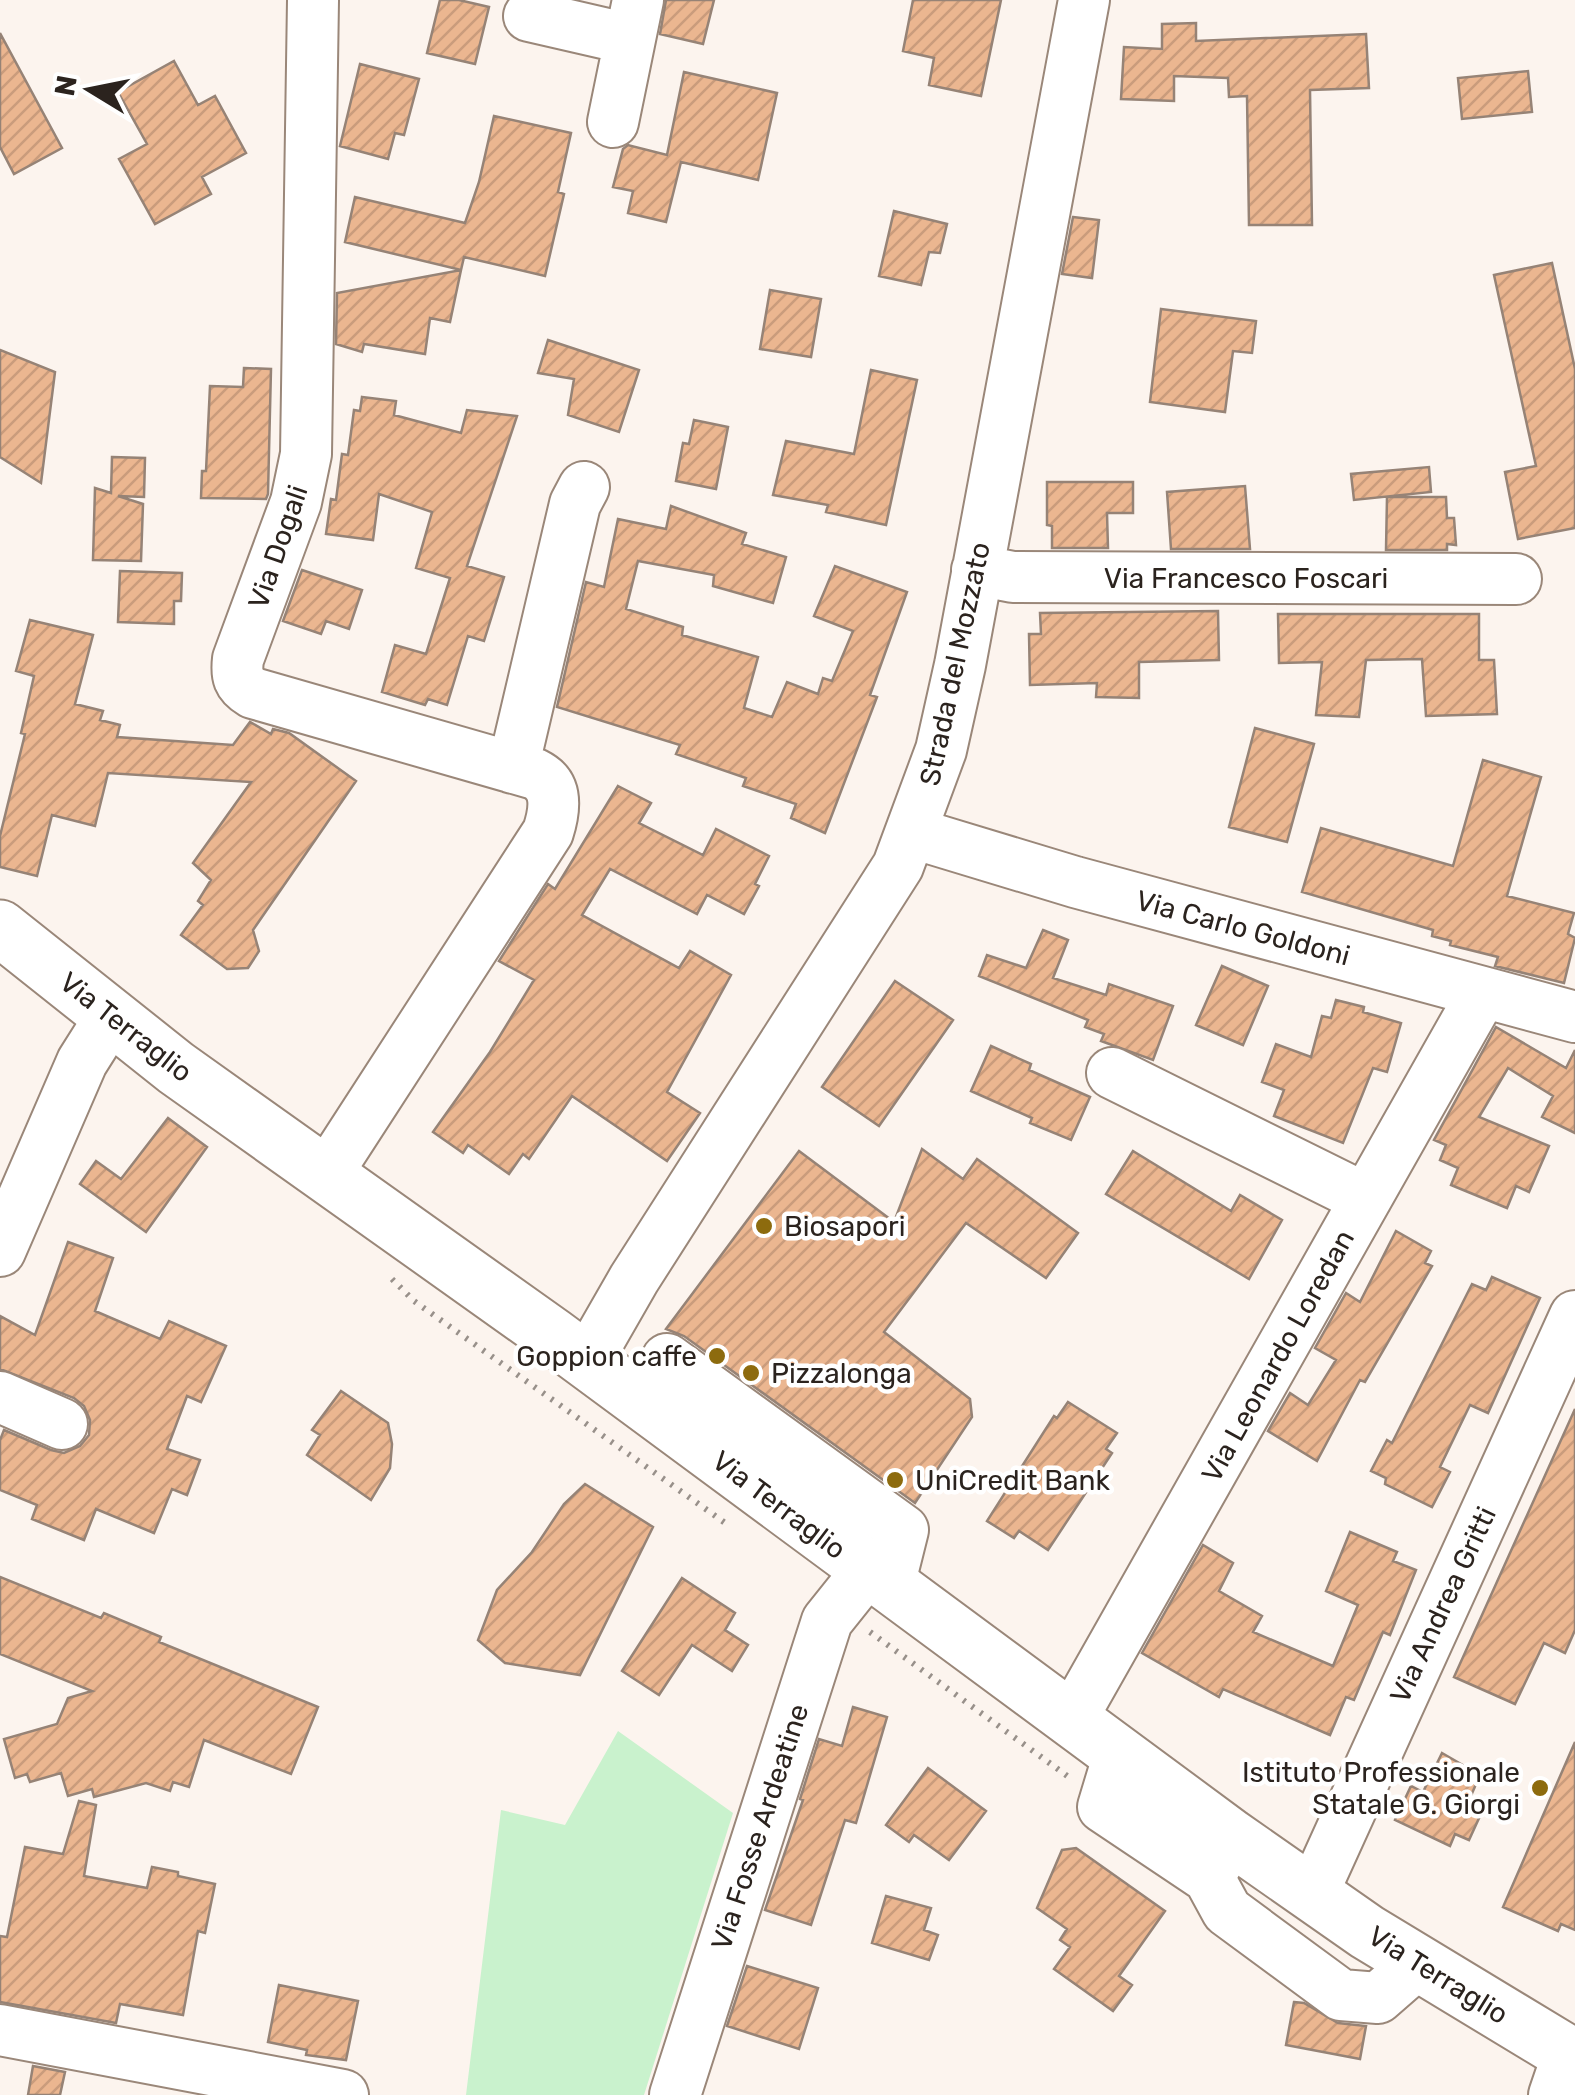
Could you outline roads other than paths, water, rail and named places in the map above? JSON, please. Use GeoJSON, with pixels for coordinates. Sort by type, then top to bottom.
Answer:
{"type":"FeatureCollection","features":[{"type":"Feature","properties":{"kind":"main road","name":"Via Terraglio"},"geometry":{"type":"LineString","coordinates":[[0,928],[176,1068],[586,1362],[774,1467],[873,1594],[1072,1720],[1098,1769],[1220,1857],[1312,1894],[1565,2069]]}},
{"type":"Feature","properties":{"kind":"street","name":"Via Dogali"},"geometry":{"type":"LineString","coordinates":[[313,0],[306,454],[296,502],[238,659],[236,674],[241,686],[253,693],[544,778],[554,800],[548,832],[326,1175]]}},
{"type":"Feature","properties":{"kind":"street","name":"Strada del Mozzato"},"geometry":{"type":"LineString","coordinates":[[586,1362],[634,1279],[872,912],[913,833],[941,750],[1084,0]]}},
{"type":"Feature","properties":{"kind":"street"},"geometry":{"type":"LineString","coordinates":[[529,16],[634,20],[612,122]]}},
{"type":"Feature","properties":{"kind":"street"},"geometry":{"type":"LineString","coordinates":[[513,768],[575,504],[584,487]]}},
{"type":"Feature","properties":{"kind":"street","name":"Via Francesco Foscari"},"geometry":{"type":"LineString","coordinates":[[977,570],[1013,578],[1516,579]]}},
{"type":"Feature","properties":{"kind":"street","name":"Via Carlo Goldoni"},"geometry":{"type":"LineString","coordinates":[[913,833],[1094,887],[1575,1017]]}},
{"type":"Feature","properties":{"kind":"street","name":"Via Leonardo Loredan"},"geometry":{"type":"LineString","coordinates":[[1072,1720],[1483,992]]}},
{"type":"Feature","properties":{"kind":"street"},"geometry":{"type":"LineString","coordinates":[[0,1251],[82,1062],[111,1016]]}},
{"type":"Feature","properties":{"kind":"street"},"geometry":{"type":"LineString","coordinates":[[1112,1073],[1366,1199]]}},
{"type":"Feature","properties":{"kind":"street","name":"Via Andrea Gritti"},"geometry":{"type":"LineString","coordinates":[[1312,1894],[1575,1316]]}},
{"type":"Feature","properties":{"kind":"street"},"geometry":{"type":"LineString","coordinates":[[667,1360],[774,1467]]}},
{"type":"Feature","properties":{"kind":"street"},"geometry":{"type":"LineString","coordinates":[[0,1397],[62,1424]]}},
{"type":"Feature","properties":{"kind":"street","name":"Via Fosse Ardeatine"},"geometry":{"type":"LineString","coordinates":[[675,2095],[827,1621],[873,1594]]}},
{"type":"Feature","properties":{"kind":"street"},"geometry":{"type":"LineString","coordinates":[[1220,1857],[1227,1911],[1341,1995],[1378,1998],[1416,1964]]}},
{"type":"Feature","properties":{"kind":"street"},"geometry":{"type":"LineString","coordinates":[[0,2030],[343,2095]]}},
{"type":"Feature","properties":{"kind":"place","name":"Biosapori"},"geometry":{"type":"Point","coordinates":[764,1226]}},
{"type":"Feature","properties":{"kind":"place","name":"Goppion caffe"},"geometry":{"type":"Point","coordinates":[717,1356]}},
{"type":"Feature","properties":{"kind":"place","name":"Pizzalonga"},"geometry":{"type":"Point","coordinates":[751,1373]}},
{"type":"Feature","properties":{"kind":"place","name":"UniCredit Bank"},"geometry":{"type":"Point","coordinates":[895,1480]}},
{"type":"Feature","properties":{"kind":"place","name":"Istituto Professionale Statale G. Giorgi"},"geometry":{"type":"Point","coordinates":[1540,1788]}}]}
